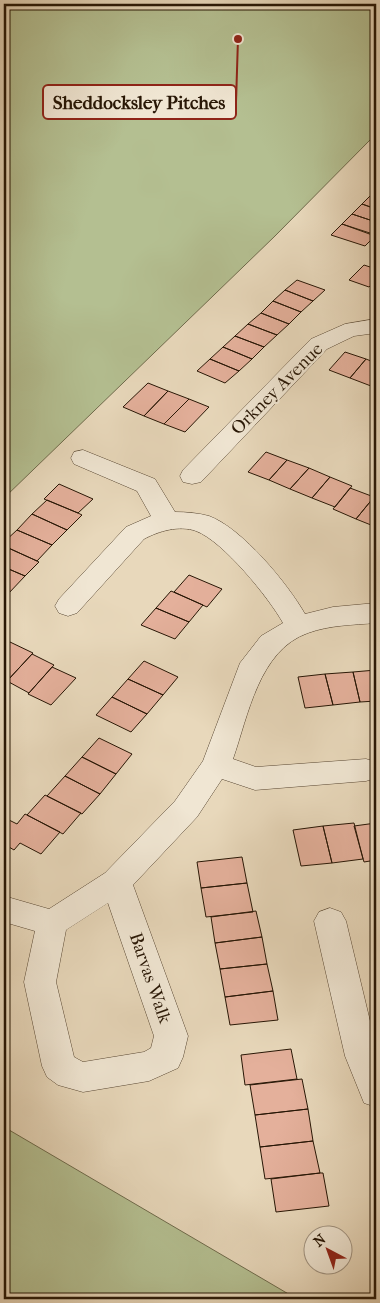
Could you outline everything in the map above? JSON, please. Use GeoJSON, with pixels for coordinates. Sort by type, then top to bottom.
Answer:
{"type":"FeatureCollection","features":[{"type":"Feature","properties":{"kind":"street","name":"Orkney Avenue"},"geometry":{"type":"LineString","coordinates":[[192,476],[319,344],[341,332],[376,326]]}},
{"type":"Feature","properties":{"kind":"street"},"geometry":{"type":"LineString","coordinates":[[83,458],[146,485],[167,520]]}},
{"type":"Feature","properties":{"kind":"street"},"geometry":{"type":"LineString","coordinates":[[68,606],[135,533],[150,525],[167,520],[202,524],[231,541],[285,602],[298,626]]}},
{"type":"Feature","properties":{"kind":"street"},"geometry":{"type":"LineString","coordinates":[[4,909],[52,923],[116,882],[186,809],[216,765],[250,670],[271,643],[298,626],[332,617],[376,613]]}},
{"type":"Feature","properties":{"kind":"street"},"geometry":{"type":"LineString","coordinates":[[216,765],[255,779],[366,770]]}},
{"type":"Feature","properties":{"kind":"street","name":"Barvas Walk"},"geometry":{"type":"LineString","coordinates":[[52,923],[40,982],[59,1066],[70,1074],[83,1077],[149,1066],[166,1057],[170,1036],[116,882]]}},
{"type":"Feature","properties":{"kind":"street"},"geometry":{"type":"LineString","coordinates":[[330,921],[362,1056],[376,1092]]}},
{"type":"Feature","properties":{"kind":"green space"},"geometry":{"type":"Polygon","coordinates":[[[4,4],[376,4],[376,137],[370,140],[275,236],[4,498],[4,4]]]}},
{"type":"Feature","properties":{"kind":"green space"},"geometry":{"type":"Polygon","coordinates":[[[4,1127],[297,1299],[4,1299],[4,1127]]]}},
{"type":"Feature","properties":{"kind":"building"},"geometry":{"type":"Polygon","coordinates":[[[372,194],[376,196],[376,209],[362,204],[372,194]]]}},
{"type":"Feature","properties":{"kind":"building"},"geometry":{"type":"Polygon","coordinates":[[[362,204],[376,209],[376,222],[352,214],[362,204]]]}},
{"type":"Feature","properties":{"kind":"building"},"geometry":{"type":"Polygon","coordinates":[[[352,214],[376,222],[376,235],[342,224],[352,214]]]}},
{"type":"Feature","properties":{"kind":"building"},"geometry":{"type":"Polygon","coordinates":[[[342,224],[375,236],[365,246],[331,235],[342,224]]]}},
{"type":"Feature","properties":{"kind":"building"},"geometry":{"type":"Polygon","coordinates":[[[364,265],[376,269],[376,280],[369,287],[349,280],[364,265]]]}},
{"type":"Feature","properties":{"kind":"building"},"geometry":{"type":"Polygon","coordinates":[[[297,280],[325,290],[313,301],[285,290],[297,280]]]}},
{"type":"Feature","properties":{"kind":"building"},"geometry":{"type":"Polygon","coordinates":[[[285,290],[313,301],[301,312],[273,301],[285,290]]]}},
{"type":"Feature","properties":{"kind":"building"},"geometry":{"type":"Polygon","coordinates":[[[273,301],[301,312],[289,324],[261,313],[273,301]]]}},
{"type":"Feature","properties":{"kind":"building"},"geometry":{"type":"Polygon","coordinates":[[[261,313],[289,324],[277,335],[248,324],[261,313]]]}},
{"type":"Feature","properties":{"kind":"building"},"geometry":{"type":"Polygon","coordinates":[[[248,324],[277,335],[264,347],[235,336],[248,324]]]}},
{"type":"Feature","properties":{"kind":"building"},"geometry":{"type":"Polygon","coordinates":[[[235,336],[264,347],[252,359],[223,347],[235,336]]]}},
{"type":"Feature","properties":{"kind":"building"},"geometry":{"type":"Polygon","coordinates":[[[223,347],[252,359],[239,371],[210,359],[223,347]]]}},
{"type":"Feature","properties":{"kind":"building"},"geometry":{"type":"Polygon","coordinates":[[[345,352],[366,359],[350,378],[329,370],[345,352]]]}},
{"type":"Feature","properties":{"kind":"building"},"geometry":{"type":"Polygon","coordinates":[[[210,359],[239,371],[225,383],[197,371],[210,359]]]}},
{"type":"Feature","properties":{"kind":"building"},"geometry":{"type":"Polygon","coordinates":[[[366,359],[376,363],[376,380],[371,386],[350,378],[366,359]]]}},
{"type":"Feature","properties":{"kind":"building"},"geometry":{"type":"Polygon","coordinates":[[[148,383],[168,391],[144,416],[123,407],[148,383]]]}},
{"type":"Feature","properties":{"kind":"building"},"geometry":{"type":"Polygon","coordinates":[[[168,391],[189,399],[164,424],[144,416],[168,391]]]}},
{"type":"Feature","properties":{"kind":"building"},"geometry":{"type":"Polygon","coordinates":[[[189,399],[209,407],[185,432],[164,424],[189,399]]]}},
{"type":"Feature","properties":{"kind":"building"},"geometry":{"type":"Polygon","coordinates":[[[266,452],[287,460],[269,480],[248,472],[266,452]]]}},
{"type":"Feature","properties":{"kind":"building"},"geometry":{"type":"Polygon","coordinates":[[[287,460],[309,468],[290,489],[269,480],[287,460]]]}},
{"type":"Feature","properties":{"kind":"building"},"geometry":{"type":"Polygon","coordinates":[[[309,468],[330,477],[312,498],[290,489],[309,468]]]}},
{"type":"Feature","properties":{"kind":"building"},"geometry":{"type":"Polygon","coordinates":[[[330,477],[352,486],[335,507],[312,498],[330,477]]]}},
{"type":"Feature","properties":{"kind":"building"},"geometry":{"type":"Polygon","coordinates":[[[59,484],[93,499],[78,513],[44,499],[59,484]]]}},
{"type":"Feature","properties":{"kind":"building"},"geometry":{"type":"Polygon","coordinates":[[[350,488],[374,497],[356,519],[333,509],[350,488]]]}},
{"type":"Feature","properties":{"kind":"building"},"geometry":{"type":"Polygon","coordinates":[[[374,497],[376,498],[376,527],[356,519],[374,497]]]}},
{"type":"Feature","properties":{"kind":"building"},"geometry":{"type":"Polygon","coordinates":[[[47,500],[82,515],[67,530],[32,514],[47,500]]]}},
{"type":"Feature","properties":{"kind":"building"},"geometry":{"type":"Polygon","coordinates":[[[32,514],[67,530],[52,545],[17,530],[32,514]]]}},
{"type":"Feature","properties":{"kind":"building"},"geometry":{"type":"Polygon","coordinates":[[[17,530],[52,545],[37,561],[4,546],[4,542],[17,530]]]}},
{"type":"Feature","properties":{"kind":"building"},"geometry":{"type":"Polygon","coordinates":[[[4,546],[39,562],[25,576],[4,567],[4,546]]]}},
{"type":"Feature","properties":{"kind":"building"},"geometry":{"type":"Polygon","coordinates":[[[4,567],[25,576],[8,594],[4,592],[4,567]]]}},
{"type":"Feature","properties":{"kind":"building"},"geometry":{"type":"Polygon","coordinates":[[[189,575],[222,589],[207,607],[174,592],[189,575]]]}},
{"type":"Feature","properties":{"kind":"building"},"geometry":{"type":"Polygon","coordinates":[[[171,591],[203,605],[189,622],[156,608],[171,591]]]}},
{"type":"Feature","properties":{"kind":"building"},"geometry":{"type":"Polygon","coordinates":[[[156,608],[189,622],[175,639],[141,625],[156,608]]]}},
{"type":"Feature","properties":{"kind":"building"},"geometry":{"type":"Polygon","coordinates":[[[10,642],[33,653],[8,680],[4,678],[4,649],[10,642]]]}},
{"type":"Feature","properties":{"kind":"building"},"geometry":{"type":"Polygon","coordinates":[[[32,654],[54,665],[29,693],[7,681],[32,654]]]}},
{"type":"Feature","properties":{"kind":"building"},"geometry":{"type":"Polygon","coordinates":[[[144,661],[178,677],[163,695],[128,679],[144,661]]]}},
{"type":"Feature","properties":{"kind":"building"},"geometry":{"type":"Polygon","coordinates":[[[52,667],[76,678],[51,705],[28,694],[52,667]]]}},
{"type":"Feature","properties":{"kind":"building"},"geometry":{"type":"Polygon","coordinates":[[[376,670],[376,701],[360,702],[353,672],[376,670]]]}},
{"type":"Feature","properties":{"kind":"building"},"geometry":{"type":"Polygon","coordinates":[[[353,672],[360,702],[333,705],[325,674],[353,672]]]}},
{"type":"Feature","properties":{"kind":"building"},"geometry":{"type":"Polygon","coordinates":[[[325,674],[333,705],[305,708],[298,677],[325,674]]]}},
{"type":"Feature","properties":{"kind":"building"},"geometry":{"type":"Polygon","coordinates":[[[128,679],[163,695],[147,714],[112,697],[128,679]]]}},
{"type":"Feature","properties":{"kind":"building"},"geometry":{"type":"Polygon","coordinates":[[[112,697],[147,714],[131,732],[96,715],[112,697]]]}},
{"type":"Feature","properties":{"kind":"building"},"geometry":{"type":"Polygon","coordinates":[[[99,738],[132,754],[116,774],[82,757],[99,738]]]}},
{"type":"Feature","properties":{"kind":"building"},"geometry":{"type":"Polygon","coordinates":[[[82,757],[116,774],[100,794],[65,776],[82,757]]]}},
{"type":"Feature","properties":{"kind":"building"},"geometry":{"type":"Polygon","coordinates":[[[65,776],[100,794],[82,814],[47,796],[65,776]]]}},
{"type":"Feature","properties":{"kind":"building"},"geometry":{"type":"Polygon","coordinates":[[[45,795],[81,813],[63,834],[27,815],[45,795]]]}},
{"type":"Feature","properties":{"kind":"building"},"geometry":{"type":"Polygon","coordinates":[[[25,814],[60,832],[41,854],[20,843],[14,850],[4,844],[5,818],[17,824],[25,814]]]}},
{"type":"Feature","properties":{"kind":"building"},"geometry":{"type":"Polygon","coordinates":[[[354,823],[363,859],[332,863],[323,826],[354,823]]]}},
{"type":"Feature","properties":{"kind":"building"},"geometry":{"type":"Polygon","coordinates":[[[376,823],[376,860],[364,862],[354,826],[376,823]]]}},
{"type":"Feature","properties":{"kind":"building"},"geometry":{"type":"Polygon","coordinates":[[[323,826],[332,863],[301,866],[293,830],[323,826]]]}},
{"type":"Feature","properties":{"kind":"building"},"geometry":{"type":"Polygon","coordinates":[[[242,857],[247,883],[201,888],[197,862],[242,857]]]}},
{"type":"Feature","properties":{"kind":"building"},"geometry":{"type":"Polygon","coordinates":[[[247,883],[253,912],[206,917],[201,888],[247,883]]]}},
{"type":"Feature","properties":{"kind":"building"},"geometry":{"type":"Polygon","coordinates":[[[256,911],[262,937],[215,943],[211,917],[256,911]]]}},
{"type":"Feature","properties":{"kind":"building"},"geometry":{"type":"Polygon","coordinates":[[[262,937],[267,964],[220,969],[215,943],[262,937]]]}},
{"type":"Feature","properties":{"kind":"building"},"geometry":{"type":"Polygon","coordinates":[[[267,964],[273,991],[225,997],[220,969],[267,964]]]}},
{"type":"Feature","properties":{"kind":"building"},"geometry":{"type":"Polygon","coordinates":[[[273,991],[278,1020],[230,1025],[225,997],[273,991]]]}},
{"type":"Feature","properties":{"kind":"building"},"geometry":{"type":"Polygon","coordinates":[[[291,1049],[297,1079],[245,1085],[241,1055],[291,1049]]]}},
{"type":"Feature","properties":{"kind":"building"},"geometry":{"type":"Polygon","coordinates":[[[302,1079],[308,1109],[255,1115],[250,1085],[302,1079]]]}},
{"type":"Feature","properties":{"kind":"building"},"geometry":{"type":"Polygon","coordinates":[[[308,1109],[313,1141],[260,1147],[255,1115],[308,1109]]]}},
{"type":"Feature","properties":{"kind":"building"},"geometry":{"type":"Polygon","coordinates":[[[313,1141],[320,1173],[265,1179],[260,1147],[313,1141]]]}},
{"type":"Feature","properties":{"kind":"building"},"geometry":{"type":"Polygon","coordinates":[[[323,1173],[329,1206],[276,1212],[271,1179],[323,1173]]]}},
{"type":"Feature","properties":{"kind":"place","name":"Sheddocksley Pitches"},"geometry":{"type":"Point","coordinates":[238,39]}}]}
